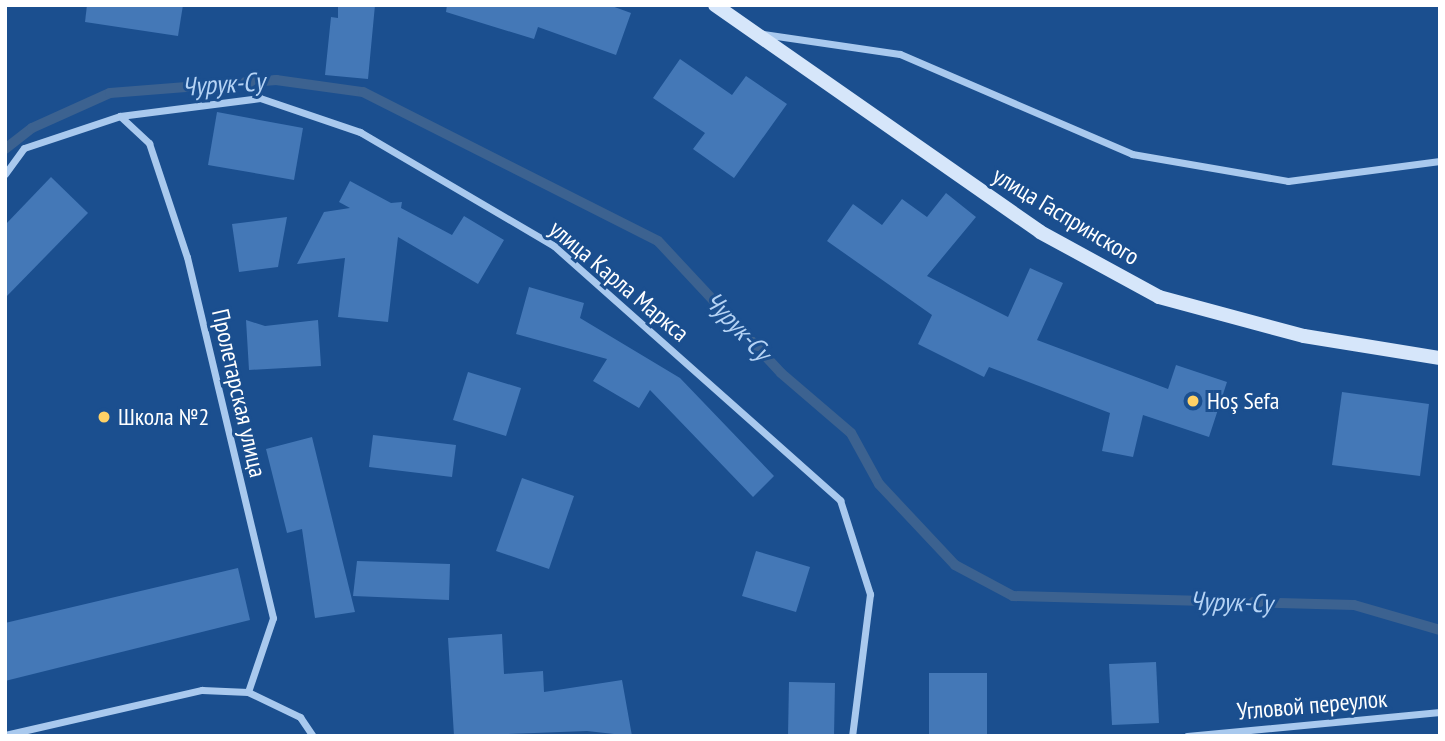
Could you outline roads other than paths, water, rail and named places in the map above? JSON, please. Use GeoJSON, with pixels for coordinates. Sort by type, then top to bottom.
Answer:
{"type":"FeatureCollection","features":[{"type":"Feature","properties":{"kind":"main road","name":"улица Гаспринского"},"geometry":{"type":"LineString","coordinates":[[715,5],[747,31],[1040,232],[1159,297],[1304,336],[1440,358]]}},
{"type":"Feature","properties":{"kind":"street"},"geometry":{"type":"LineString","coordinates":[[747,31],[900,54],[1132,154],[1288,181],[1440,161]]}},
{"type":"Feature","properties":{"kind":"street","name":"улица Карла Маркса"},"geometry":{"type":"LineString","coordinates":[[5,174],[24,148],[120,116],[260,99],[360,132],[554,246],[840,500],[870,594],[852,736]]}},
{"type":"Feature","properties":{"kind":"street","name":"Пролетарская улица"},"geometry":{"type":"LineString","coordinates":[[120,116],[149,143],[187,257],[273,618],[248,692]]}},
{"type":"Feature","properties":{"kind":"street"},"geometry":{"type":"LineString","coordinates":[[5,735],[202,690],[248,692],[300,717],[313,736]]}},
{"type":"Feature","properties":{"kind":"street","name":"Угловой переулок"},"geometry":{"type":"LineString","coordinates":[[1187,736],[1440,712]]}},
{"type":"Feature","properties":{"kind":"waterway","name":"Чурук-Су"},"geometry":{"type":"LineString","coordinates":[[5,149],[32,128],[110,93],[276,80],[363,92],[658,241],[781,373],[851,433],[879,484],[955,565],[1013,596],[1354,605],[1440,630]]}},
{"type":"Feature","properties":{"kind":"place","name":"Hoş Sefa"},"geometry":{"type":"Point","coordinates":[1193,401]}},
{"type":"Feature","properties":{"kind":"place","name":"Школа №2"},"geometry":{"type":"Point","coordinates":[104,417]}}]}
